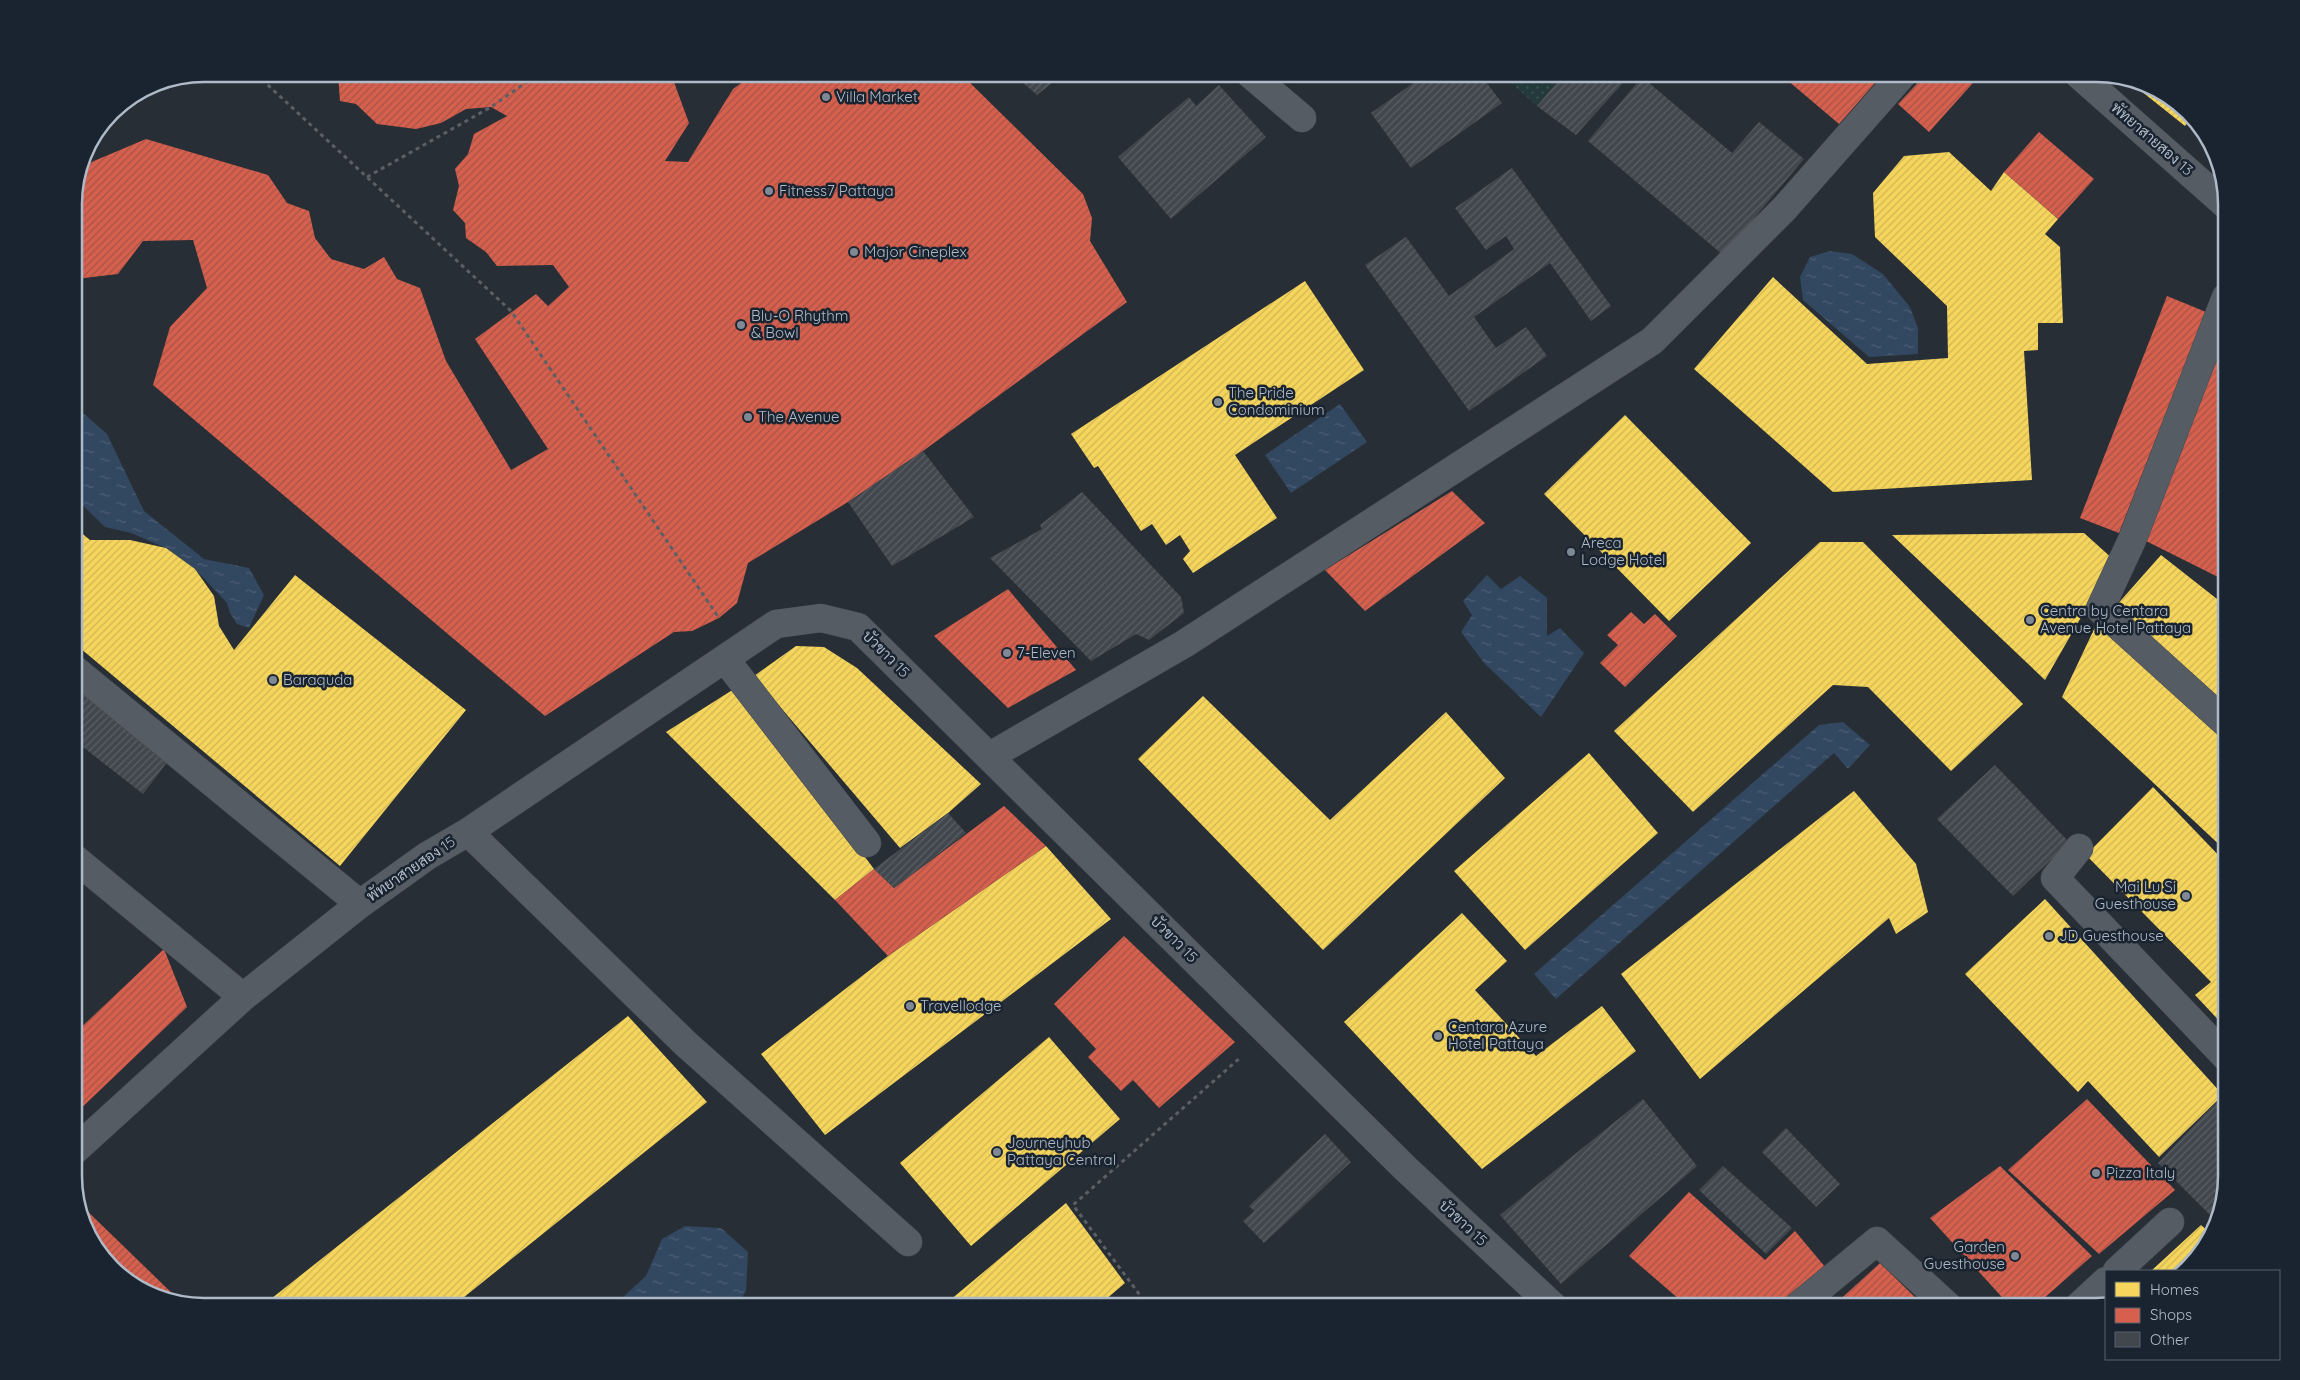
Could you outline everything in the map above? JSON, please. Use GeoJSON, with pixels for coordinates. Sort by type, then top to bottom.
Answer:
{"type":"FeatureCollection","features":[{"type":"Feature","properties":{"kind":"street"},"geometry":{"type":"LineString","coordinates":[[1259,82],[1302,118]]}},
{"type":"Feature","properties":{"kind":"street"},"geometry":{"type":"LineString","coordinates":[[990,756],[1184,644],[1652,341],[1784,209],[1896,82]]}},
{"type":"Feature","properties":{"kind":"street","name":"พัทยาสายสอง 13"},"geometry":{"type":"LineString","coordinates":[[2087,82],[2217,197]]}},
{"type":"Feature","properties":{"kind":"street"},"geometry":{"type":"LineString","coordinates":[[2217,320],[2132,540],[2100,609],[2218,714]]}},
{"type":"Feature","properties":{"kind":"street","name":"บัวขาว 15"},"geometry":{"type":"LineString","coordinates":[[776,624],[821,618],[858,627],[1455,1216],[1544,1298]]}},
{"type":"Feature","properties":{"kind":"street","name":"พัทยาสายสอง 15"},"geometry":{"type":"LineString","coordinates":[[83,1143],[243,997],[360,904],[427,856],[468,832],[776,624]]}},
{"type":"Feature","properties":{"kind":"street"},"geometry":{"type":"LineString","coordinates":[[725,659],[867,843]]}},
{"type":"Feature","properties":{"kind":"street"},"geometry":{"type":"LineString","coordinates":[[83,677],[360,904]]}},
{"type":"Feature","properties":{"kind":"street"},"geometry":{"type":"LineString","coordinates":[[468,832],[686,1044],[908,1242]]}},
{"type":"Feature","properties":{"kind":"street"},"geometry":{"type":"LineString","coordinates":[[2079,848],[2055,878],[2218,1048]]}},
{"type":"Feature","properties":{"kind":"street"},"geometry":{"type":"LineString","coordinates":[[83,865],[243,997]]}},
{"type":"Feature","properties":{"kind":"street"},"geometry":{"type":"LineString","coordinates":[[2118,1270],[2170,1222]]}},
{"type":"Feature","properties":{"kind":"street"},"geometry":{"type":"LineString","coordinates":[[1808,1298],[1877,1241],[1939,1298]]}},
{"type":"Feature","properties":{"kind":"street"},"geometry":{"type":"LineString","coordinates":[[2088,1298],[2105,1282]]}},
{"type":"Feature","properties":{"kind":"path"},"geometry":{"type":"LineString","coordinates":[[265,82],[511,311],[719,618]]}},
{"type":"Feature","properties":{"kind":"path"},"geometry":{"type":"LineString","coordinates":[[367,177],[491,107],[527,82]]}},
{"type":"Feature","properties":{"kind":"path"},"geometry":{"type":"LineString","coordinates":[[1142,1298],[1073,1206],[1269,1032]]}},
{"type":"Feature","properties":{"kind":"green space"},"geometry":{"type":"Polygon","coordinates":[[[1510,82],[1557,82],[1537,106],[1510,82]]]}},
{"type":"Feature","properties":{"kind":"water"},"geometry":{"type":"Polygon","coordinates":[[[1830,251],[1852,254],[1883,274],[1910,307],[1918,328],[1918,354],[1869,357],[1803,300],[1800,277],[1810,257],[1830,251]]]}},
{"type":"Feature","properties":{"kind":"water"},"geometry":{"type":"Polygon","coordinates":[[[1340,404],[1367,442],[1291,493],[1265,455],[1340,404]]]}},
{"type":"Feature","properties":{"kind":"water"},"geometry":{"type":"Polygon","coordinates":[[[83,413],[107,434],[144,511],[204,559],[249,568],[264,595],[249,628],[237,624],[230,613],[227,603],[195,569],[166,548],[131,533],[105,527],[83,506],[83,413]]]}},
{"type":"Feature","properties":{"kind":"water"},"geometry":{"type":"Polygon","coordinates":[[[1487,575],[1501,589],[1520,576],[1547,598],[1547,636],[1560,628],[1584,653],[1541,717],[1484,663],[1461,632],[1472,615],[1463,601],[1487,575]]]}},
{"type":"Feature","properties":{"kind":"water"},"geometry":{"type":"Polygon","coordinates":[[[1843,722],[1870,745],[1848,769],[1834,753],[1556,999],[1534,974],[1819,725],[1843,722]]]}},
{"type":"Feature","properties":{"kind":"water"},"geometry":{"type":"Polygon","coordinates":[[[685,1226],[721,1228],[748,1252],[746,1291],[742,1298],[622,1298],[646,1276],[662,1239],[685,1226]]]}},
{"type":"Feature","properties":{"kind":"building: Homes"},"geometry":{"type":"Polygon","coordinates":[[[2143,92],[2170,108],[2187,124],[2185,126],[2143,92]]]}},
{"type":"Feature","properties":{"kind":"building: Homes"},"geometry":{"type":"Polygon","coordinates":[[[1949,152],[1991,191],[2004,172],[2058,219],[2045,234],[2060,247],[2063,323],[2038,323],[2038,350],[2024,351],[2032,480],[1833,492],[1694,369],[1773,277],[1867,364],[1948,358],[1947,306],[1875,237],[1873,193],[1904,156],[1949,152]]]}},
{"type":"Feature","properties":{"kind":"building: Homes","name":"The Pride Condominium"},"geometry":{"type":"Polygon","coordinates":[[[1305,281],[1364,370],[1235,455],[1277,518],[1193,573],[1183,559],[1190,551],[1180,535],[1166,545],[1152,524],[1141,531],[1098,466],[1094,468],[1071,434],[1305,281]]]}},
{"type":"Feature","properties":{"kind":"building: Homes"},"geometry":{"type":"Polygon","coordinates":[[[1625,415],[1751,543],[1669,621],[1544,494],[1625,415]]]}},
{"type":"Feature","properties":{"kind":"building: Homes","name":"Centra by Centara Avenue Hotel Pattaya"},"geometry":{"type":"Polygon","coordinates":[[[2084,533],[2114,560],[2045,680],[1892,535],[2084,533]]]}},
{"type":"Feature","properties":{"kind":"building: Homes","name":"Baraquda"},"geometry":{"type":"Polygon","coordinates":[[[83,534],[90,540],[130,540],[166,548],[195,569],[214,596],[219,626],[234,650],[295,575],[466,710],[340,866],[83,651],[83,534]]]}},
{"type":"Feature","properties":{"kind":"building: Homes"},"geometry":{"type":"Polygon","coordinates":[[[1820,542],[1863,542],[2023,704],[1951,771],[1868,687],[1833,685],[1693,812],[1614,731],[1820,542]]]}},
{"type":"Feature","properties":{"kind":"building: Homes"},"geometry":{"type":"Polygon","coordinates":[[[2161,555],[2217,599],[2218,698],[2115,607],[2161,555]]]}},
{"type":"Feature","properties":{"kind":"building: Homes"},"geometry":{"type":"Polygon","coordinates":[[[2097,623],[2218,731],[2218,843],[2062,697],[2097,623]]]}},
{"type":"Feature","properties":{"kind":"building: Homes"},"geometry":{"type":"Polygon","coordinates":[[[796,646],[824,647],[857,668],[981,784],[948,813],[900,848],[754,676],[796,646]]]}},
{"type":"Feature","properties":{"kind":"building: Homes"},"geometry":{"type":"Polygon","coordinates":[[[734,689],[777,740],[874,869],[835,900],[666,732],[734,689]]]}},
{"type":"Feature","properties":{"kind":"building: Homes"},"geometry":{"type":"Polygon","coordinates":[[[1203,696],[1330,820],[1446,712],[1505,778],[1323,950],[1138,759],[1203,696]]]}},
{"type":"Feature","properties":{"kind":"building: Homes"},"geometry":{"type":"Polygon","coordinates":[[[1589,753],[1658,833],[1525,950],[1454,871],[1589,753]]]}},
{"type":"Feature","properties":{"kind":"building: Homes"},"geometry":{"type":"Polygon","coordinates":[[[2153,787],[2218,854],[2218,1019],[2195,995],[2211,982],[2086,855],[2153,787]]]}},
{"type":"Feature","properties":{"kind":"building: Homes"},"geometry":{"type":"Polygon","coordinates":[[[1854,791],[1916,864],[1928,912],[1896,934],[1889,918],[1700,1079],[1621,974],[1854,791]]]}},
{"type":"Feature","properties":{"kind":"building: Homes","name":"Travellodge"},"geometry":{"type":"Polygon","coordinates":[[[1046,846],[1111,919],[825,1135],[761,1054],[888,956],[1046,846]]]}},
{"type":"Feature","properties":{"kind":"building: Homes"},"geometry":{"type":"Polygon","coordinates":[[[2045,899],[2218,1089],[2218,1100],[2159,1157],[2088,1081],[2078,1092],[1965,974],[2045,899]]]}},
{"type":"Feature","properties":{"kind":"building: Homes","name":"Centara Azure Hotel Pattaya"},"geometry":{"type":"Polygon","coordinates":[[[1462,913],[1507,961],[1475,990],[1536,1056],[1602,1006],[1636,1051],[1482,1169],[1344,1022],[1462,913]]]}},
{"type":"Feature","properties":{"kind":"building: Homes"},"geometry":{"type":"Polygon","coordinates":[[[628,1016],[707,1102],[463,1298],[272,1298],[628,1016]]]}},
{"type":"Feature","properties":{"kind":"building: Homes","name":"Journeyhub Pattaya Central"},"geometry":{"type":"Polygon","coordinates":[[[1049,1037],[1120,1119],[971,1246],[900,1163],[1049,1037]]]}},
{"type":"Feature","properties":{"kind":"building: Homes"},"geometry":{"type":"Polygon","coordinates":[[[1066,1203],[1125,1283],[1107,1298],[953,1298],[1066,1203]]]}},
{"type":"Feature","properties":{"kind":"building: Homes"},"geometry":{"type":"Polygon","coordinates":[[[2201,1225],[2205,1229],[2192,1250],[2172,1270],[2152,1270],[2201,1225]]]}},
{"type":"Feature","properties":{"kind":"building: Shops","name":"The Avenue"},"geometry":{"type":"Polygon","coordinates":[[[339,82],[674,82],[689,123],[665,161],[688,162],[733,89],[743,82],[969,82],[1083,194],[1092,218],[1090,241],[1127,302],[923,451],[848,502],[748,563],[737,603],[719,618],[692,631],[674,632],[545,716],[153,385],[170,327],[207,288],[193,240],[143,241],[118,274],[83,278],[83,196],[91,162],[146,139],[268,175],[287,203],[309,211],[315,238],[331,259],[364,269],[384,257],[397,279],[420,288],[446,361],[511,470],[548,449],[475,339],[536,294],[548,306],[569,287],[553,265],[497,266],[486,252],[466,238],[465,223],[453,210],[459,186],[455,169],[468,154],[474,134],[507,116],[491,107],[466,109],[441,123],[416,129],[377,124],[356,104],[340,101],[339,82]]]}},
{"type":"Feature","properties":{"kind":"building: Shops"},"geometry":{"type":"Polygon","coordinates":[[[1789,82],[1876,82],[1839,124],[1789,82]]]}},
{"type":"Feature","properties":{"kind":"building: Shops"},"geometry":{"type":"Polygon","coordinates":[[[1919,82],[1974,82],[1929,132],[1898,104],[1919,82]]]}},
{"type":"Feature","properties":{"kind":"building: Shops"},"geometry":{"type":"Polygon","coordinates":[[[2039,132],[2094,179],[2058,219],[2004,172],[2039,132]]]}},
{"type":"Feature","properties":{"kind":"building: Shops"},"geometry":{"type":"Polygon","coordinates":[[[2167,296],[2206,312],[2119,533],[2080,518],[2167,296]]]}},
{"type":"Feature","properties":{"kind":"building: Shops"},"geometry":{"type":"Polygon","coordinates":[[[2217,358],[2217,577],[2146,541],[2217,358]]]}},
{"type":"Feature","properties":{"kind":"building: Shops"},"geometry":{"type":"Polygon","coordinates":[[[1452,491],[1485,523],[1365,611],[1325,570],[1452,491]]]}},
{"type":"Feature","properties":{"kind":"building: Shops","name":"7-Eleven"},"geometry":{"type":"Polygon","coordinates":[[[1008,589],[1076,670],[1008,708],[934,636],[1008,589]]]}},
{"type":"Feature","properties":{"kind":"building: Shops"},"geometry":{"type":"Polygon","coordinates":[[[1631,612],[1644,624],[1655,614],[1677,636],[1625,687],[1600,663],[1618,645],[1607,635],[1631,612]]]}},
{"type":"Feature","properties":{"kind":"building: Shops"},"geometry":{"type":"Polygon","coordinates":[[[1004,806],[1046,846],[888,956],[835,900],[874,869],[894,888],[1004,806]]]}},
{"type":"Feature","properties":{"kind":"building: Shops"},"geometry":{"type":"Polygon","coordinates":[[[1124,936],[1235,1042],[1159,1108],[1133,1080],[1121,1091],[1088,1057],[1096,1049],[1054,1004],[1124,936]]]}},
{"type":"Feature","properties":{"kind":"building: Shops"},"geometry":{"type":"Polygon","coordinates":[[[164,949],[187,1007],[83,1106],[83,1026],[164,949]]]}},
{"type":"Feature","properties":{"kind":"building: Shops"},"geometry":{"type":"Polygon","coordinates":[[[2087,1099],[2175,1190],[2099,1254],[2008,1170],[2087,1099]]]}},
{"type":"Feature","properties":{"kind":"building: Shops"},"geometry":{"type":"Polygon","coordinates":[[[2000,1166],[2092,1256],[2044,1298],[2003,1298],[1930,1218],[2000,1166]]]}},
{"type":"Feature","properties":{"kind":"building: Shops"},"geometry":{"type":"Polygon","coordinates":[[[1689,1192],[1765,1260],[1795,1231],[1826,1268],[1786,1298],[1678,1298],[1629,1256],[1689,1192]]]}},
{"type":"Feature","properties":{"kind":"building: Shops"},"geometry":{"type":"Polygon","coordinates":[[[88,1212],[171,1292],[143,1281],[118,1262],[99,1237],[88,1212]]]}},
{"type":"Feature","properties":{"kind":"building: Shops"},"geometry":{"type":"Polygon","coordinates":[[[1880,1263],[1916,1298],[1842,1298],[1880,1263]]]}},
{"type":"Feature","properties":{"kind":"building: Other"},"geometry":{"type":"Polygon","coordinates":[[[1022,82],[1053,82],[1037,95],[1022,82]]]}},
{"type":"Feature","properties":{"kind":"building: Other"},"geometry":{"type":"Polygon","coordinates":[[[1415,82],[1486,82],[1502,103],[1411,168],[1371,113],[1415,82]]]}},
{"type":"Feature","properties":{"kind":"building: Other"},"geometry":{"type":"Polygon","coordinates":[[[1557,82],[1624,82],[1576,135],[1537,106],[1557,82]]]}},
{"type":"Feature","properties":{"kind":"building: Other"},"geometry":{"type":"Polygon","coordinates":[[[1638,82],[1648,82],[1732,153],[1759,122],[1804,159],[1723,255],[1588,141],[1638,82]]]}},
{"type":"Feature","properties":{"kind":"building: Other"},"geometry":{"type":"Polygon","coordinates":[[[1219,85],[1266,137],[1171,219],[1118,157],[1189,97],[1196,106],[1219,85]]]}},
{"type":"Feature","properties":{"kind":"building: Other"},"geometry":{"type":"Polygon","coordinates":[[[1512,168],[1611,306],[1591,321],[1550,263],[1474,317],[1496,348],[1526,327],[1547,356],[1469,411],[1365,265],[1406,237],[1449,296],[1514,249],[1506,236],[1486,250],[1455,208],[1512,168]]]}},
{"type":"Feature","properties":{"kind":"building: Other"},"geometry":{"type":"Polygon","coordinates":[[[923,451],[974,517],[892,566],[848,502],[923,451]]]}},
{"type":"Feature","properties":{"kind":"building: Other"},"geometry":{"type":"Polygon","coordinates":[[[1082,492],[1181,597],[1184,613],[1149,640],[1136,634],[1091,661],[990,558],[1042,529],[1040,525],[1082,492]]]}},
{"type":"Feature","properties":{"kind":"building: Other"},"geometry":{"type":"Polygon","coordinates":[[[83,689],[171,757],[143,794],[83,747],[83,689]]]}},
{"type":"Feature","properties":{"kind":"building: Other"},"geometry":{"type":"Polygon","coordinates":[[[1995,765],[2069,842],[2013,896],[1937,819],[1995,765]]]}},
{"type":"Feature","properties":{"kind":"building: Other"},"geometry":{"type":"Polygon","coordinates":[[[948,813],[966,833],[894,888],[874,869],[948,813]]]}},
{"type":"Feature","properties":{"kind":"building: Other"},"geometry":{"type":"Polygon","coordinates":[[[1643,1099],[1697,1166],[1561,1284],[1500,1215],[1643,1099]]]}},
{"type":"Feature","properties":{"kind":"building: Other"},"geometry":{"type":"Polygon","coordinates":[[[2218,1100],[2218,1176],[2210,1215],[2158,1163],[2218,1100]]]}},
{"type":"Feature","properties":{"kind":"building: Other"},"geometry":{"type":"Polygon","coordinates":[[[1786,1128],[1840,1184],[1816,1207],[1762,1152],[1786,1128]]]}},
{"type":"Feature","properties":{"kind":"building: Other"},"geometry":{"type":"Polygon","coordinates":[[[1325,1134],[1351,1162],[1264,1243],[1243,1221],[1254,1211],[1249,1206],[1325,1134]]]}},
{"type":"Feature","properties":{"kind":"building: Other"},"geometry":{"type":"Polygon","coordinates":[[[1723,1166],[1792,1228],[1766,1254],[1699,1190],[1723,1166]]]}},
{"type":"Feature","properties":{"kind":"place","name":"Villa Market"},"geometry":{"type":"Point","coordinates":[826,97]}},
{"type":"Feature","properties":{"kind":"place","name":"Fitness7 Pattaya"},"geometry":{"type":"Point","coordinates":[769,191]}},
{"type":"Feature","properties":{"kind":"place","name":"Major Cineplex"},"geometry":{"type":"Point","coordinates":[854,252]}},
{"type":"Feature","properties":{"kind":"place","name":"Blu-O Rhythm & Bowl"},"geometry":{"type":"Point","coordinates":[741,325]}},
{"type":"Feature","properties":{"kind":"place","name":"The Pride Condominium"},"geometry":{"type":"Point","coordinates":[1218,402]}},
{"type":"Feature","properties":{"kind":"place","name":"The Avenue"},"geometry":{"type":"Point","coordinates":[748,417]}},
{"type":"Feature","properties":{"kind":"place","name":"Areca Lodge Hotel"},"geometry":{"type":"Point","coordinates":[1571,552]}},
{"type":"Feature","properties":{"kind":"place","name":"Centra by Centara Avenue Hotel Pattaya"},"geometry":{"type":"Point","coordinates":[2030,620]}},
{"type":"Feature","properties":{"kind":"place","name":"7-Eleven"},"geometry":{"type":"Point","coordinates":[1007,653]}},
{"type":"Feature","properties":{"kind":"place","name":"Baraquda"},"geometry":{"type":"Point","coordinates":[273,680]}},
{"type":"Feature","properties":{"kind":"place","name":"Mai Lu Si Guesthouse"},"geometry":{"type":"Point","coordinates":[2186,896]}},
{"type":"Feature","properties":{"kind":"place","name":"JD Guesthouse"},"geometry":{"type":"Point","coordinates":[2049,936]}},
{"type":"Feature","properties":{"kind":"place","name":"Travellodge"},"geometry":{"type":"Point","coordinates":[910,1006]}},
{"type":"Feature","properties":{"kind":"place","name":"Centara Azure Hotel Pattaya"},"geometry":{"type":"Point","coordinates":[1438,1036]}},
{"type":"Feature","properties":{"kind":"place","name":"Journeyhub Pattaya Central"},"geometry":{"type":"Point","coordinates":[997,1152]}},
{"type":"Feature","properties":{"kind":"place","name":"Pizza Italy"},"geometry":{"type":"Point","coordinates":[2096,1173]}},
{"type":"Feature","properties":{"kind":"place","name":"Garden Guesthouse"},"geometry":{"type":"Point","coordinates":[2015,1256]}}]}
